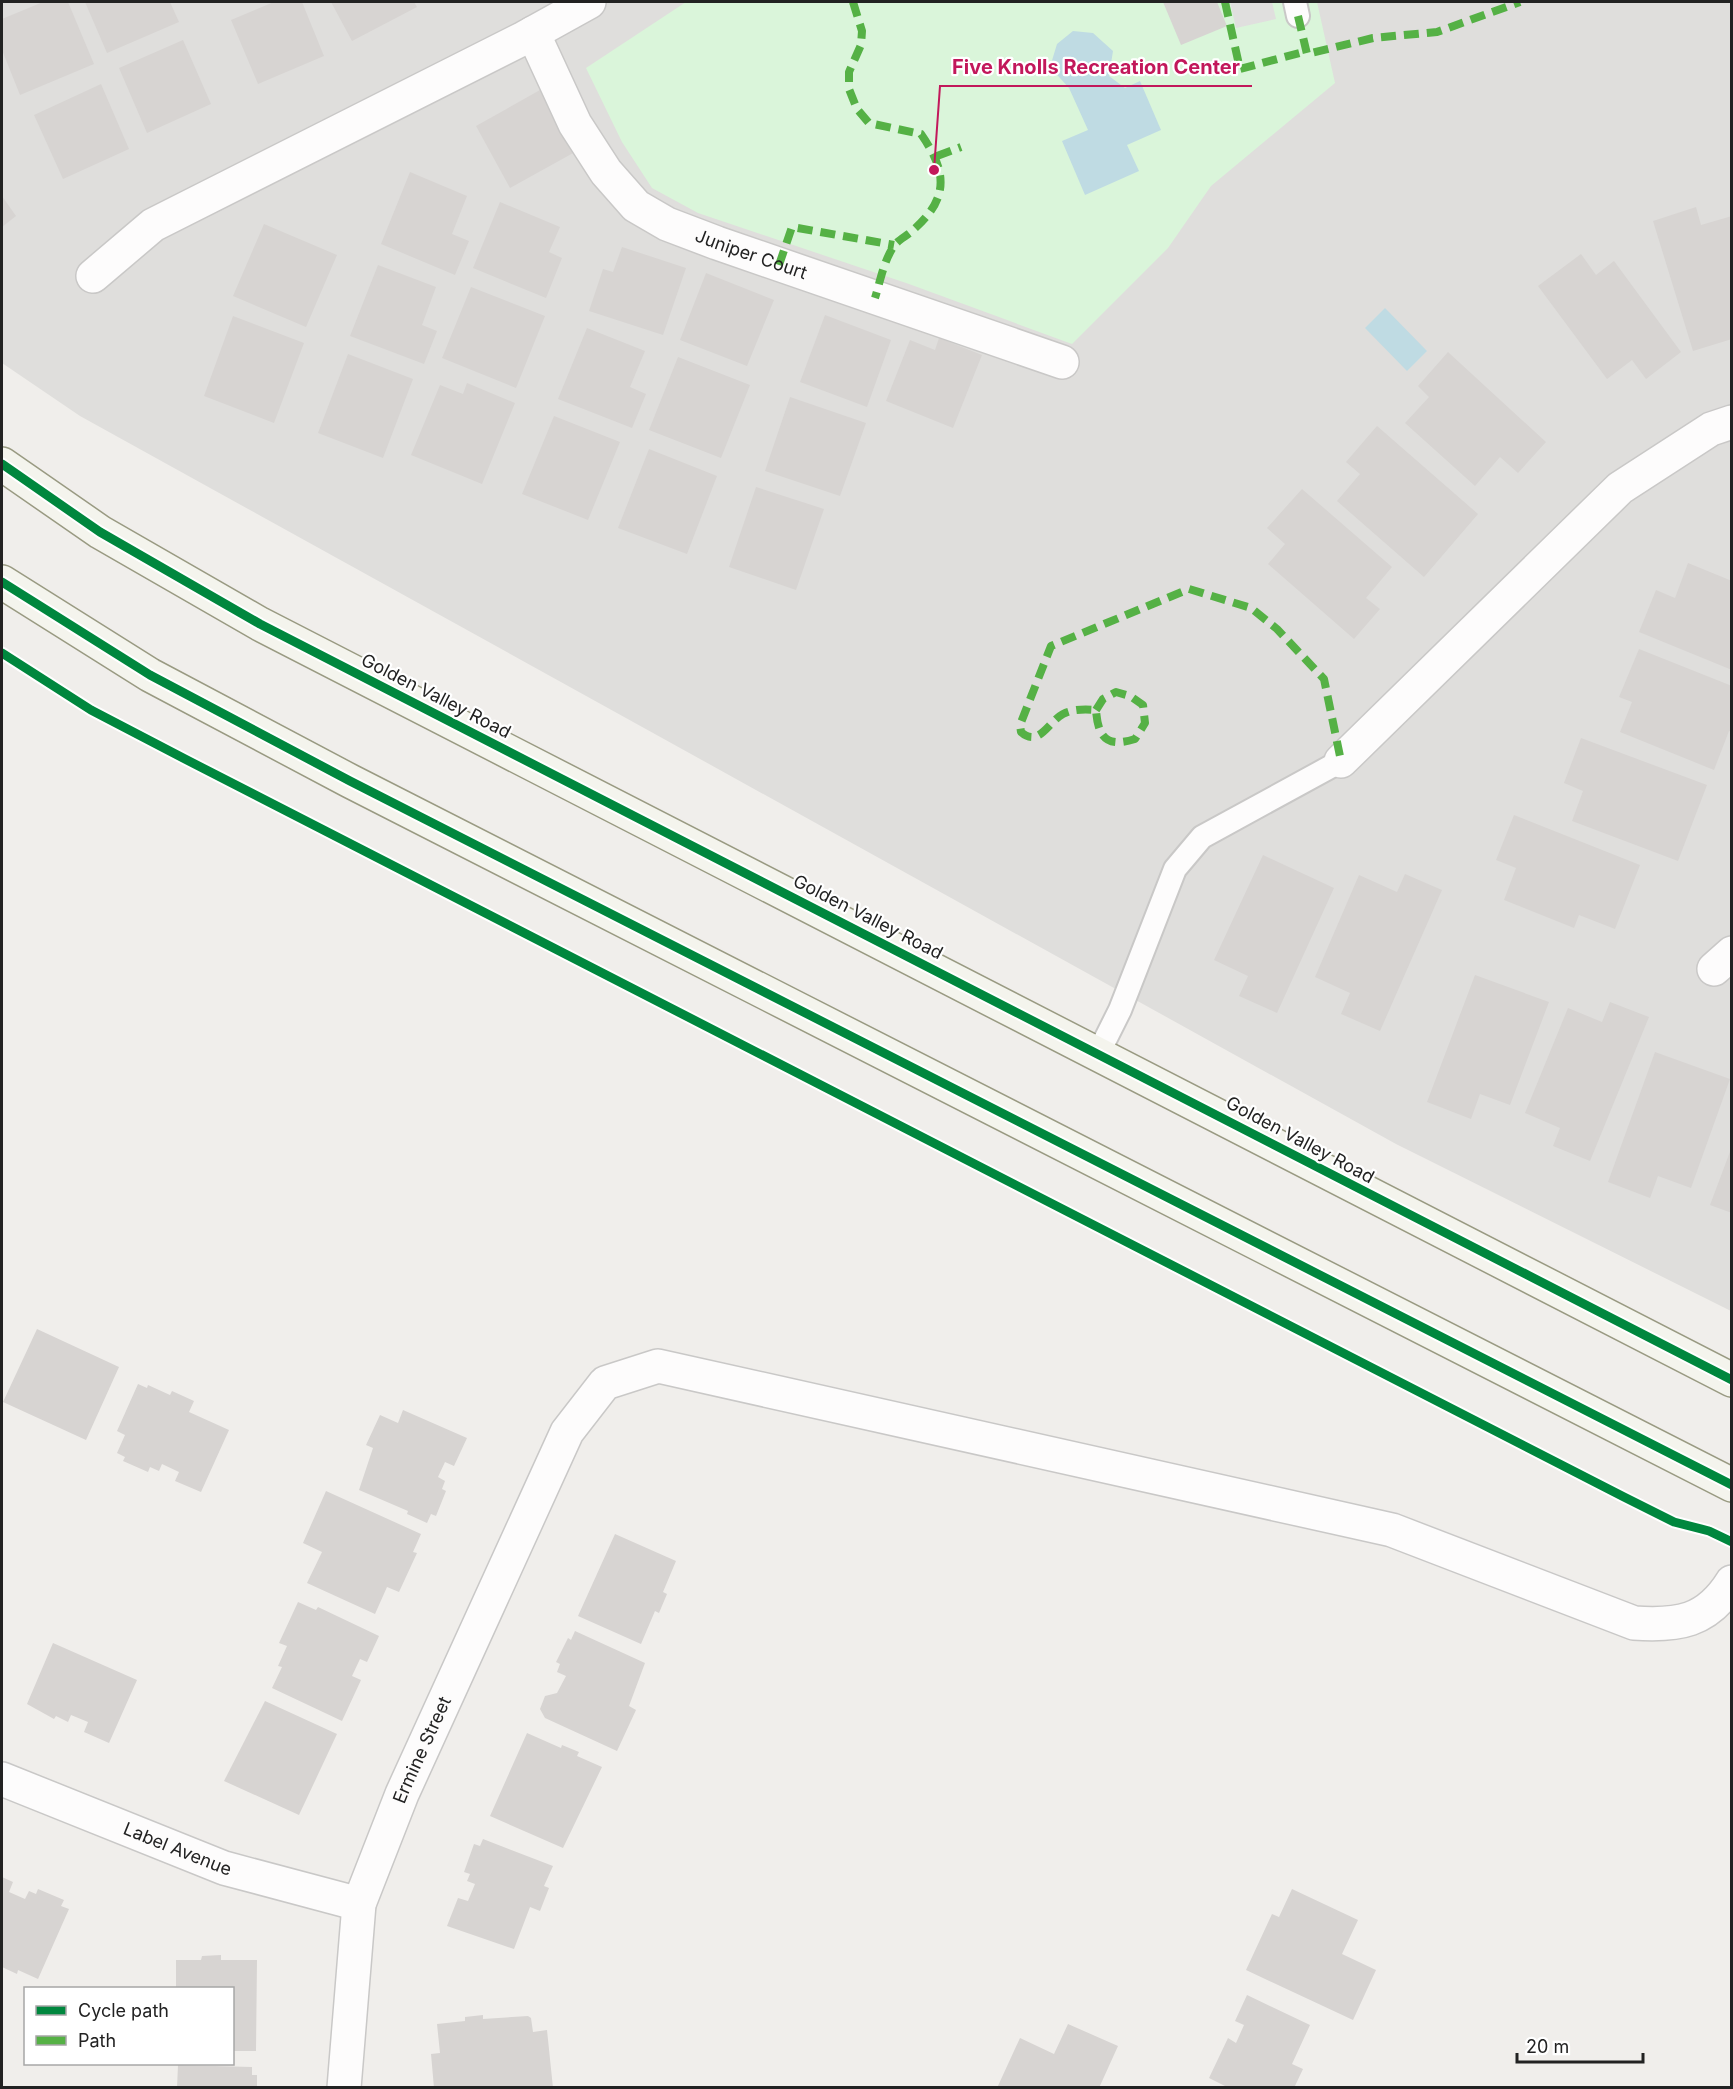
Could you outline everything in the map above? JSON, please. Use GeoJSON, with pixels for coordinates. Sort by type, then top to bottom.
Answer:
{"type":"FeatureCollection","features":[{"type":"Feature","properties":{"kind":"main road","name":"Golden Valley Road"},"geometry":{"type":"LineString","coordinates":[[2,465],[100,532],[260,624],[1731,1380]]}},
{"type":"Feature","properties":{"kind":"main road"},"geometry":{"type":"LineString","coordinates":[[2,582],[150,675],[350,781],[1731,1485]]}},
{"type":"Feature","properties":{"kind":"street"},"geometry":{"type":"LineString","coordinates":[[93,276],[153,225],[533,33],[589,2]]}},
{"type":"Feature","properties":{"kind":"street","name":"Juniper Court"},"geometry":{"type":"LineString","coordinates":[[533,33],[575,124],[606,172],[636,206],[667,224],[717,243],[1062,362]]}},
{"type":"Feature","properties":{"kind":"street"},"geometry":{"type":"LineString","coordinates":[[1341,761],[1620,488],[1711,429],[1731,422]]}},
{"type":"Feature","properties":{"kind":"street","name":"Ermine Street"},"geometry":{"type":"LineString","coordinates":[[344,2088],[359,1904],[402,1794],[567,1432],[605,1383],[658,1366],[1392,1530],[1634,1623],[1668,1626],[1697,1617],[1723,1596],[1731,1582]]}},
{"type":"Feature","properties":{"kind":"street","name":"Label Avenue"},"geometry":{"type":"LineString","coordinates":[[2,1779],[224,1869],[359,1904]]}},
{"type":"Feature","properties":{"kind":"lane"},"geometry":{"type":"LineString","coordinates":[[1098,1054],[1120,1010],[1175,869],[1202,837],[1341,761]]}},
{"type":"Feature","properties":{"kind":"shaded area"},"geometry":{"type":"Polygon","coordinates":[[[2,2],[1731,2],[1731,1311],[1396,1144],[80,416],[2,363],[2,2]]]}},
{"type":"Feature","properties":{"kind":"shaded area"},"geometry":{"type":"Polygon","coordinates":[[[1230,2],[1272,2],[1276,19],[1236,28],[1230,2]]]}},
{"type":"Feature","properties":{"kind":"green space"},"geometry":{"type":"Polygon","coordinates":[[[686,2],[1317,2],[1335,83],[1211,186],[1168,248],[1072,344],[909,284],[698,213],[652,188],[622,142],[586,68],[686,2]]]}},
{"type":"Feature","properties":{"kind":"water"},"geometry":{"type":"Polygon","coordinates":[[[1073,31],[1093,33],[1113,51],[1109,76],[1125,88],[1140,81],[1161,130],[1127,145],[1139,171],[1085,195],[1062,141],[1088,130],[1069,88],[1050,67],[1057,44],[1073,31]]]}},
{"type":"Feature","properties":{"kind":"water"},"geometry":{"type":"Polygon","coordinates":[[[1385,308],[1427,351],[1407,371],[1365,328],[1385,308]]]}},
{"type":"Feature","properties":{"kind":"building"},"geometry":{"type":"Polygon","coordinates":[[[43,2],[68,2],[94,64],[20,95],[2,50],[2,19],[43,2]]]}},
{"type":"Feature","properties":{"kind":"building"},"geometry":{"type":"Polygon","coordinates":[[[85,2],[170,2],[179,22],[107,53],[85,2]]]}},
{"type":"Feature","properties":{"kind":"building"},"geometry":{"type":"Polygon","coordinates":[[[274,2],[302,2],[324,56],[258,84],[231,20],[274,2]]]}},
{"type":"Feature","properties":{"kind":"building"},"geometry":{"type":"Polygon","coordinates":[[[331,2],[414,2],[417,7],[352,41],[331,2]]]}},
{"type":"Feature","properties":{"kind":"building"},"geometry":{"type":"Polygon","coordinates":[[[1163,2],[1217,2],[1227,26],[1181,45],[1163,2]]]}},
{"type":"Feature","properties":{"kind":"building"},"geometry":{"type":"Polygon","coordinates":[[[183,40],[211,104],[147,133],[119,68],[183,40]]]}},
{"type":"Feature","properties":{"kind":"building"},"geometry":{"type":"Polygon","coordinates":[[[101,84],[129,149],[63,179],[34,115],[101,84]]]}},
{"type":"Feature","properties":{"kind":"building"},"geometry":{"type":"Polygon","coordinates":[[[540,90],[575,152],[510,188],[476,126],[540,90]]]}},
{"type":"Feature","properties":{"kind":"building"},"geometry":{"type":"Polygon","coordinates":[[[410,172],[467,196],[452,234],[469,241],[455,275],[381,244],[410,172]]]}},
{"type":"Feature","properties":{"kind":"building"},"geometry":{"type":"Polygon","coordinates":[[[2,196],[16,216],[2,227],[2,196]]]}},
{"type":"Feature","properties":{"kind":"building"},"geometry":{"type":"Polygon","coordinates":[[[500,202],[560,227],[549,252],[562,258],[546,298],[473,268],[500,202]]]}},
{"type":"Feature","properties":{"kind":"building"},"geometry":{"type":"Polygon","coordinates":[[[1696,207],[1701,225],[1732,216],[1732,339],[1693,351],[1653,221],[1696,207]]]}},
{"type":"Feature","properties":{"kind":"building"},"geometry":{"type":"Polygon","coordinates":[[[264,224],[337,255],[306,327],[233,296],[264,224]]]}},
{"type":"Feature","properties":{"kind":"building"},"geometry":{"type":"Polygon","coordinates":[[[622,247],[686,268],[663,335],[589,311],[603,269],[613,272],[622,247]]]}},
{"type":"Feature","properties":{"kind":"building"},"geometry":{"type":"Polygon","coordinates":[[[1581,254],[1596,275],[1614,261],[1681,352],[1646,379],[1632,360],[1607,379],[1538,286],[1581,254]]]}},
{"type":"Feature","properties":{"kind":"building"},"geometry":{"type":"Polygon","coordinates":[[[378,265],[436,287],[422,325],[437,331],[424,364],[350,336],[378,265]]]}},
{"type":"Feature","properties":{"kind":"building"},"geometry":{"type":"Polygon","coordinates":[[[706,273],[774,300],[747,366],[680,340],[706,273]]]}},
{"type":"Feature","properties":{"kind":"building"},"geometry":{"type":"Polygon","coordinates":[[[471,287],[545,316],[516,388],[442,358],[471,287]]]}},
{"type":"Feature","properties":{"kind":"building"},"geometry":{"type":"Polygon","coordinates":[[[825,315],[891,340],[867,407],[800,382],[825,315]]]}},
{"type":"Feature","properties":{"kind":"building"},"geometry":{"type":"Polygon","coordinates":[[[233,316],[304,343],[274,423],[204,396],[233,316]]]}},
{"type":"Feature","properties":{"kind":"building"},"geometry":{"type":"Polygon","coordinates":[[[587,328],[645,351],[630,387],[646,394],[632,428],[558,399],[587,328]]]}},
{"type":"Feature","properties":{"kind":"building"},"geometry":{"type":"Polygon","coordinates":[[[939,338],[982,355],[953,428],[886,401],[910,340],[935,350],[939,338]]]}},
{"type":"Feature","properties":{"kind":"building"},"geometry":{"type":"Polygon","coordinates":[[[1448,352],[1546,442],[1518,473],[1500,457],[1475,486],[1405,423],[1429,397],[1418,386],[1448,352]]]}},
{"type":"Feature","properties":{"kind":"building"},"geometry":{"type":"Polygon","coordinates":[[[348,354],[413,379],[383,458],[318,433],[348,354]]]}},
{"type":"Feature","properties":{"kind":"building"},"geometry":{"type":"Polygon","coordinates":[[[678,357],[750,385],[721,458],[649,430],[678,357]]]}},
{"type":"Feature","properties":{"kind":"building"},"geometry":{"type":"Polygon","coordinates":[[[467,383],[515,403],[482,484],[411,455],[440,385],[463,394],[467,383]]]}},
{"type":"Feature","properties":{"kind":"building"},"geometry":{"type":"Polygon","coordinates":[[[790,397],[866,423],[840,496],[765,471],[790,397]]]}},
{"type":"Feature","properties":{"kind":"building"},"geometry":{"type":"Polygon","coordinates":[[[554,416],[620,442],[588,520],[522,494],[554,416]]]}},
{"type":"Feature","properties":{"kind":"building"},"geometry":{"type":"Polygon","coordinates":[[[1377,426],[1478,514],[1424,577],[1337,501],[1360,474],[1346,462],[1377,426]]]}},
{"type":"Feature","properties":{"kind":"building"},"geometry":{"type":"Polygon","coordinates":[[[649,449],[717,476],[687,554],[618,528],[649,449]]]}},
{"type":"Feature","properties":{"kind":"building"},"geometry":{"type":"Polygon","coordinates":[[[756,487],[824,509],[796,590],[729,567],[756,487]]]}},
{"type":"Feature","properties":{"kind":"building"},"geometry":{"type":"Polygon","coordinates":[[[1302,489],[1392,567],[1366,598],[1380,609],[1354,639],[1268,564],[1285,544],[1267,528],[1302,489]]]}},
{"type":"Feature","properties":{"kind":"building"},"geometry":{"type":"Polygon","coordinates":[[[1688,563],[1732,581],[1732,670],[1639,632],[1656,590],[1675,598],[1688,563]]]}},
{"type":"Feature","properties":{"kind":"building"},"geometry":{"type":"Polygon","coordinates":[[[1639,649],[1732,686],[1732,732],[1729,731],[1714,770],[1620,732],[1632,702],[1619,697],[1639,649]]]}},
{"type":"Feature","properties":{"kind":"building"},"geometry":{"type":"Polygon","coordinates":[[[1581,738],[1707,785],[1678,861],[1572,821],[1583,791],[1564,783],[1581,738]]]}},
{"type":"Feature","properties":{"kind":"building"},"geometry":{"type":"Polygon","coordinates":[[[1514,815],[1640,865],[1615,929],[1579,915],[1574,928],[1504,900],[1516,868],[1496,860],[1514,815]]]}},
{"type":"Feature","properties":{"kind":"building"},"geometry":{"type":"Polygon","coordinates":[[[1263,855],[1334,888],[1277,1013],[1239,996],[1248,976],[1214,960],[1263,855]]]}},
{"type":"Feature","properties":{"kind":"building"},"geometry":{"type":"Polygon","coordinates":[[[1405,874],[1442,890],[1380,1031],[1341,1014],[1350,993],[1315,977],[1359,875],[1397,892],[1405,874]]]}},
{"type":"Feature","properties":{"kind":"building"},"geometry":{"type":"Polygon","coordinates":[[[1475,975],[1549,1002],[1510,1105],[1480,1094],[1471,1119],[1427,1102],[1475,975]]]}},
{"type":"Feature","properties":{"kind":"building"},"geometry":{"type":"Polygon","coordinates":[[[1610,1002],[1649,1017],[1590,1161],[1553,1146],[1560,1128],[1525,1113],[1568,1008],[1602,1022],[1610,1002]]]}},
{"type":"Feature","properties":{"kind":"building"},"geometry":{"type":"Polygon","coordinates":[[[1655,1052],[1730,1079],[1691,1188],[1658,1176],[1650,1198],[1608,1182],[1655,1052]]]}},
{"type":"Feature","properties":{"kind":"building"},"geometry":{"type":"Polygon","coordinates":[[[1732,1149],[1732,1213],[1710,1205],[1732,1149]]]}},
{"type":"Feature","properties":{"kind":"building"},"geometry":{"type":"Polygon","coordinates":[[[37,1329],[119,1367],[86,1440],[3,1402],[37,1329]]]}},
{"type":"Feature","properties":{"kind":"building"},"geometry":{"type":"Polygon","coordinates":[[[138,1384],[147,1388],[148,1385],[170,1395],[172,1391],[194,1401],[189,1412],[229,1430],[201,1492],[175,1481],[179,1472],[162,1464],[159,1471],[150,1467],[148,1472],[123,1461],[125,1457],[117,1453],[125,1435],[117,1431],[138,1384]]]}},
{"type":"Feature","properties":{"kind":"building"},"geometry":{"type":"Polygon","coordinates":[[[403,1410],[467,1438],[454,1466],[445,1462],[438,1477],[445,1481],[442,1489],[446,1491],[436,1516],[431,1514],[427,1523],[407,1514],[408,1511],[359,1490],[373,1448],[366,1445],[380,1415],[398,1423],[403,1410]]]}},
{"type":"Feature","properties":{"kind":"building"},"geometry":{"type":"Polygon","coordinates":[[[326,1491],[421,1534],[413,1552],[417,1553],[399,1592],[387,1587],[375,1614],[307,1583],[322,1552],[303,1543],[326,1491]]]}},
{"type":"Feature","properties":{"kind":"building"},"geometry":{"type":"Polygon","coordinates":[[[615,1534],[676,1561],[663,1592],[667,1594],[659,1613],[655,1611],[641,1644],[578,1616],[615,1534]]]}},
{"type":"Feature","properties":{"kind":"building"},"geometry":{"type":"Polygon","coordinates":[[[298,1602],[316,1610],[318,1607],[379,1636],[367,1662],[360,1659],[352,1676],[361,1680],[342,1721],[272,1688],[282,1667],[278,1666],[287,1646],[279,1643],[298,1602]]]}},
{"type":"Feature","properties":{"kind":"building"},"geometry":{"type":"Polygon","coordinates":[[[575,1631],[645,1663],[629,1706],[636,1710],[617,1751],[545,1718],[540,1709],[545,1696],[557,1693],[566,1676],[557,1672],[560,1664],[556,1662],[568,1638],[571,1640],[575,1631]]]}},
{"type":"Feature","properties":{"kind":"building"},"geometry":{"type":"Polygon","coordinates":[[[53,1643],[137,1680],[109,1743],[84,1732],[88,1722],[71,1715],[68,1722],[56,1716],[54,1719],[27,1704],[53,1643]]]}},
{"type":"Feature","properties":{"kind":"building"},"geometry":{"type":"Polygon","coordinates":[[[265,1701],[337,1734],[299,1815],[224,1781],[265,1701]]]}},
{"type":"Feature","properties":{"kind":"building"},"geometry":{"type":"Polygon","coordinates":[[[527,1733],[561,1748],[562,1745],[579,1752],[577,1756],[602,1767],[563,1848],[490,1816],[527,1733]]]}},
{"type":"Feature","properties":{"kind":"building"},"geometry":{"type":"Polygon","coordinates":[[[483,1839],[553,1866],[544,1886],[549,1888],[540,1911],[530,1907],[514,1949],[447,1926],[458,1898],[468,1901],[475,1884],[467,1881],[470,1874],[464,1872],[474,1844],[480,1846],[483,1839]]]}},
{"type":"Feature","properties":{"kind":"building"},"geometry":{"type":"Polygon","coordinates":[[[2,1877],[13,1882],[9,1892],[25,1899],[29,1891],[36,1894],[38,1889],[64,1900],[61,1906],[69,1909],[38,1979],[18,1970],[17,1974],[2,1967],[2,1877]]]}},
{"type":"Feature","properties":{"kind":"building"},"geometry":{"type":"Polygon","coordinates":[[[1292,1889],[1358,1920],[1342,1954],[1376,1970],[1353,2020],[1246,1970],[1272,1914],[1279,1917],[1292,1889]]]}},
{"type":"Feature","properties":{"kind":"building"},"geometry":{"type":"Polygon","coordinates":[[[221,1955],[221,1960],[257,1960],[256,2051],[234,2051],[234,1987],[176,1987],[176,1960],[201,1960],[202,1956],[221,1955]]]}},
{"type":"Feature","properties":{"kind":"building"},"geometry":{"type":"Polygon","coordinates":[[[1247,1995],[1310,2025],[1292,2064],[1303,2069],[1294,2088],[1229,2088],[1209,2078],[1228,2038],[1236,2043],[1244,2025],[1235,2021],[1247,1995]]]}},
{"type":"Feature","properties":{"kind":"building"},"geometry":{"type":"Polygon","coordinates":[[[483,2015],[483,2019],[528,2016],[531,2018],[533,2032],[547,2030],[553,2088],[434,2088],[431,2054],[440,2053],[437,2024],[465,2021],[465,2017],[483,2015]]]}},
{"type":"Feature","properties":{"kind":"building"},"geometry":{"type":"Polygon","coordinates":[[[1068,2024],[1118,2046],[1099,2088],[997,2088],[1020,2038],[1054,2054],[1068,2024]]]}},
{"type":"Feature","properties":{"kind":"building"},"geometry":{"type":"Polygon","coordinates":[[[178,2065],[252,2067],[252,2075],[257,2075],[257,2088],[177,2088],[178,2065]]]}},
{"type":"Feature","properties":{"kind":"marked path"},"geometry":{"type":"LineString","coordinates":[[853,2],[862,31],[861,45],[849,72],[849,89],[857,109],[869,123],[921,134],[930,148],[940,173],[938,197],[933,208],[910,233],[894,246],[885,264],[875,298]]}},
{"type":"Feature","properties":{"kind":"marked path"},"geometry":{"type":"LineString","coordinates":[[1225,2],[1240,69],[1307,51]]}},
{"type":"Feature","properties":{"kind":"marked path"},"geometry":{"type":"LineString","coordinates":[[1298,16],[1307,54],[1373,38],[1437,32],[1520,2]]}},
{"type":"Feature","properties":{"kind":"marked path"},"geometry":{"type":"LineString","coordinates":[[937,156],[961,147]]}},
{"type":"Feature","properties":{"kind":"marked path"},"geometry":{"type":"LineString","coordinates":[[779,265],[792,227],[894,245]]}},
{"type":"Feature","properties":{"kind":"marked path"},"geometry":{"type":"LineString","coordinates":[[1096,710],[1103,699],[1116,692],[1130,696],[1143,705],[1145,723],[1135,739],[1111,741],[1102,734],[1099,728],[1096,710],[1079,710],[1063,714],[1043,732],[1033,737],[1021,732],[1020,725],[1051,646],[1189,589],[1251,608],[1277,629],[1324,679],[1341,761]]}},
{"type":"Feature","properties":{"kind":"cycle path"},"geometry":{"type":"LineString","coordinates":[[2,464],[100,532],[260,624],[1732,1380]]}},
{"type":"Feature","properties":{"kind":"cycle path"},"geometry":{"type":"LineString","coordinates":[[2,582],[150,675],[350,781],[1732,1485]]}},
{"type":"Feature","properties":{"kind":"cycle path"},"geometry":{"type":"LineString","coordinates":[[2,653],[91,710],[185,759],[1624,1497],[1674,1522],[1709,1531],[1732,1542]]}},
{"type":"Feature","properties":{"kind":"place","name":"Five Knolls Recreation Center"},"geometry":{"type":"Point","coordinates":[934,170]}}]}
